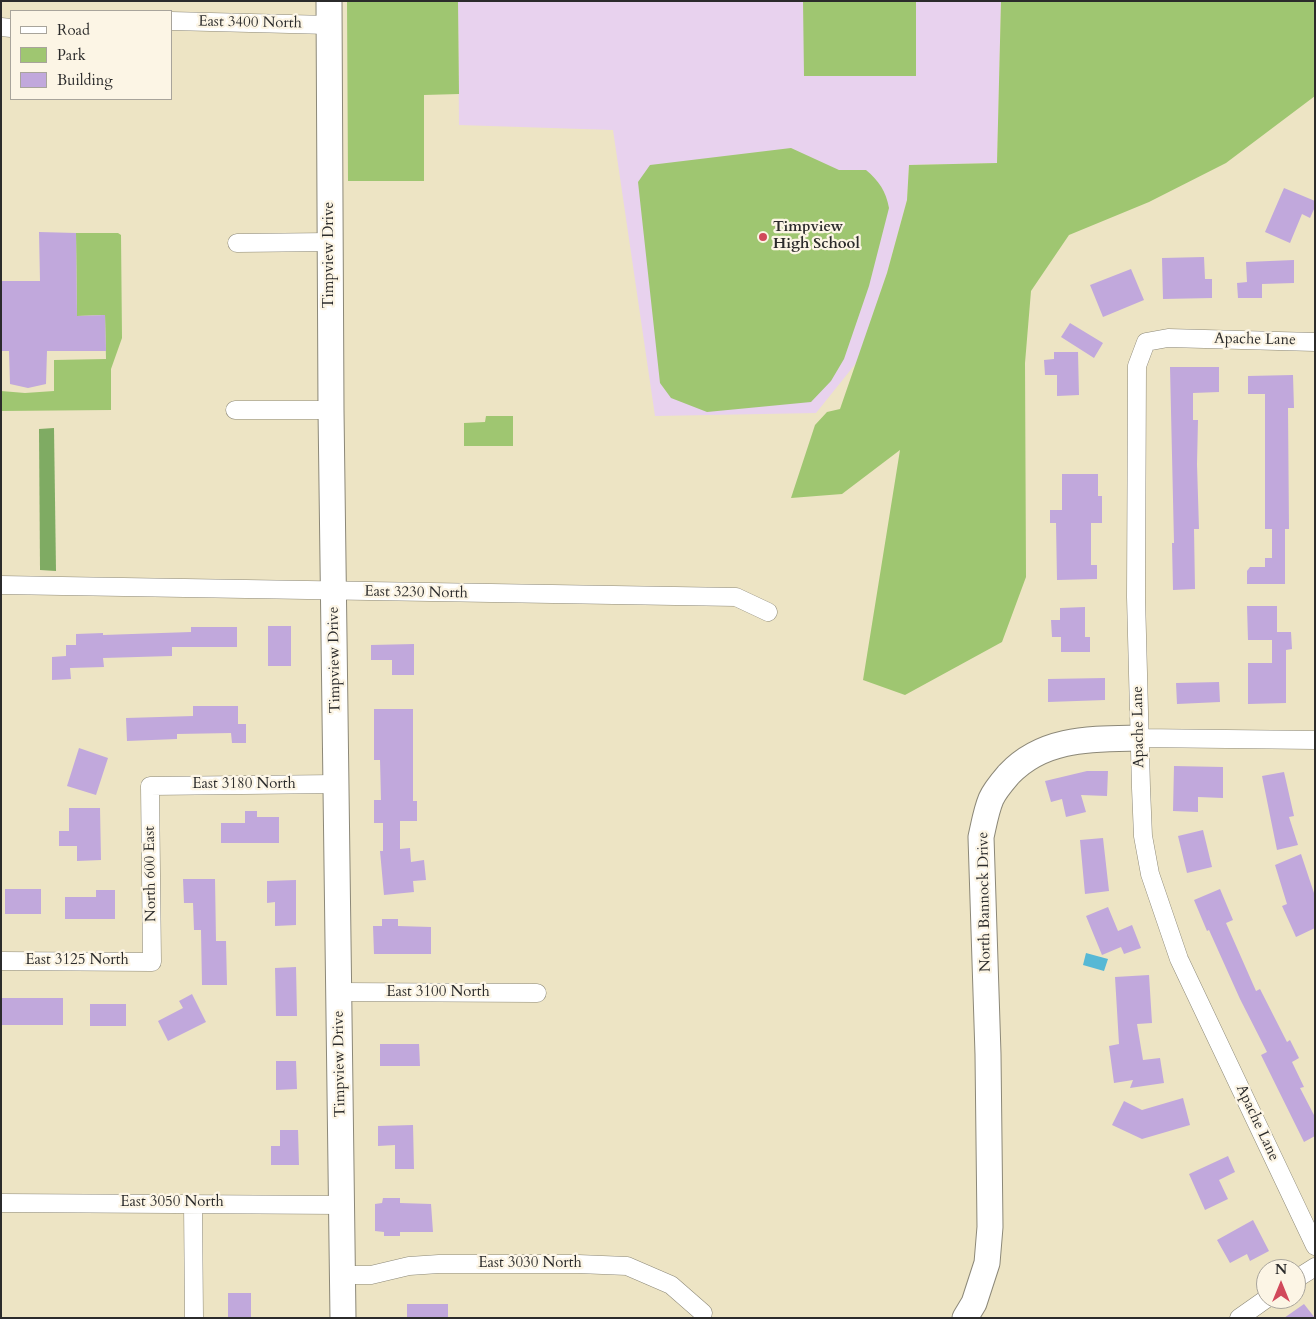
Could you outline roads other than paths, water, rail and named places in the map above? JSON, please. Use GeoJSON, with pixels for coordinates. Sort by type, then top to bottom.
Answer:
{"type":"FeatureCollection","features":[{"type":"Feature","properties":{"kind":"street","name":"East 3400 North"},"geometry":{"type":"LineString","coordinates":[[172,21],[329,13]]}},
{"type":"Feature","properties":{"kind":"street","name":"Timpview Drive"},"geometry":{"type":"LineString","coordinates":[[329,13],[331,410],[344,1318]]}},
{"type":"Feature","properties":{"kind":"street"},"geometry":{"type":"LineString","coordinates":[[237,243],[330,242]]}},
{"type":"Feature","properties":{"kind":"street","name":"Apache Lane"},"geometry":{"type":"LineString","coordinates":[[1315,342],[1168,338],[1146,342],[1137,366],[1136,597],[1144,836],[1150,874],[1179,959],[1315,1246]]}},
{"type":"Feature","properties":{"kind":"street"},"geometry":{"type":"LineString","coordinates":[[235,410],[331,410]]}},
{"type":"Feature","properties":{"kind":"street","name":"East 3230 North"},"geometry":{"type":"LineString","coordinates":[[1,585],[334,592],[736,597],[768,612]]}},
{"type":"Feature","properties":{"kind":"street","name":"North Bannock Drive"},"geometry":{"type":"LineString","coordinates":[[965,1318],[974,1302],[987,1263],[990,1227],[988,1054],[981,836],[992,798],[1003,781],[1016,767],[1042,750],[1085,740],[1140,738],[1315,740]]}},
{"type":"Feature","properties":{"kind":"street","name":"East 3180 North"},"geometry":{"type":"LineString","coordinates":[[150,786],[337,784]]}},
{"type":"Feature","properties":{"kind":"street","name":"North 600 East"},"geometry":{"type":"LineString","coordinates":[[150,786],[152,962]]}},
{"type":"Feature","properties":{"kind":"street","name":"East 3125 North"},"geometry":{"type":"LineString","coordinates":[[1,961],[152,962]]}},
{"type":"Feature","properties":{"kind":"street","name":"East 3100 North"},"geometry":{"type":"LineString","coordinates":[[340,992],[537,993]]}},
{"type":"Feature","properties":{"kind":"street","name":"East 3050 North"},"geometry":{"type":"LineString","coordinates":[[1,1203],[342,1205]]}},
{"type":"Feature","properties":{"kind":"street"},"geometry":{"type":"LineString","coordinates":[[193,1203],[194,1318]]}},
{"type":"Feature","properties":{"kind":"street","name":"East 3030 North"},"geometry":{"type":"LineString","coordinates":[[343,1275],[371,1274],[409,1266],[439,1264],[627,1266],[671,1285],[702,1313]]}},
{"type":"Feature","properties":{"kind":"street"},"geometry":{"type":"LineString","coordinates":[[1239,1318],[1256,1306]]}},
{"type":"Feature","properties":{"kind":"water"},"geometry":{"type":"Polygon","coordinates":[[[1086,953],[1108,959],[1104,971],[1083,965],[1086,953]]]}},
{"type":"Feature","properties":{"kind":"place","name":"Timpview High School"},"geometry":{"type":"Point","coordinates":[763,237]}}]}
